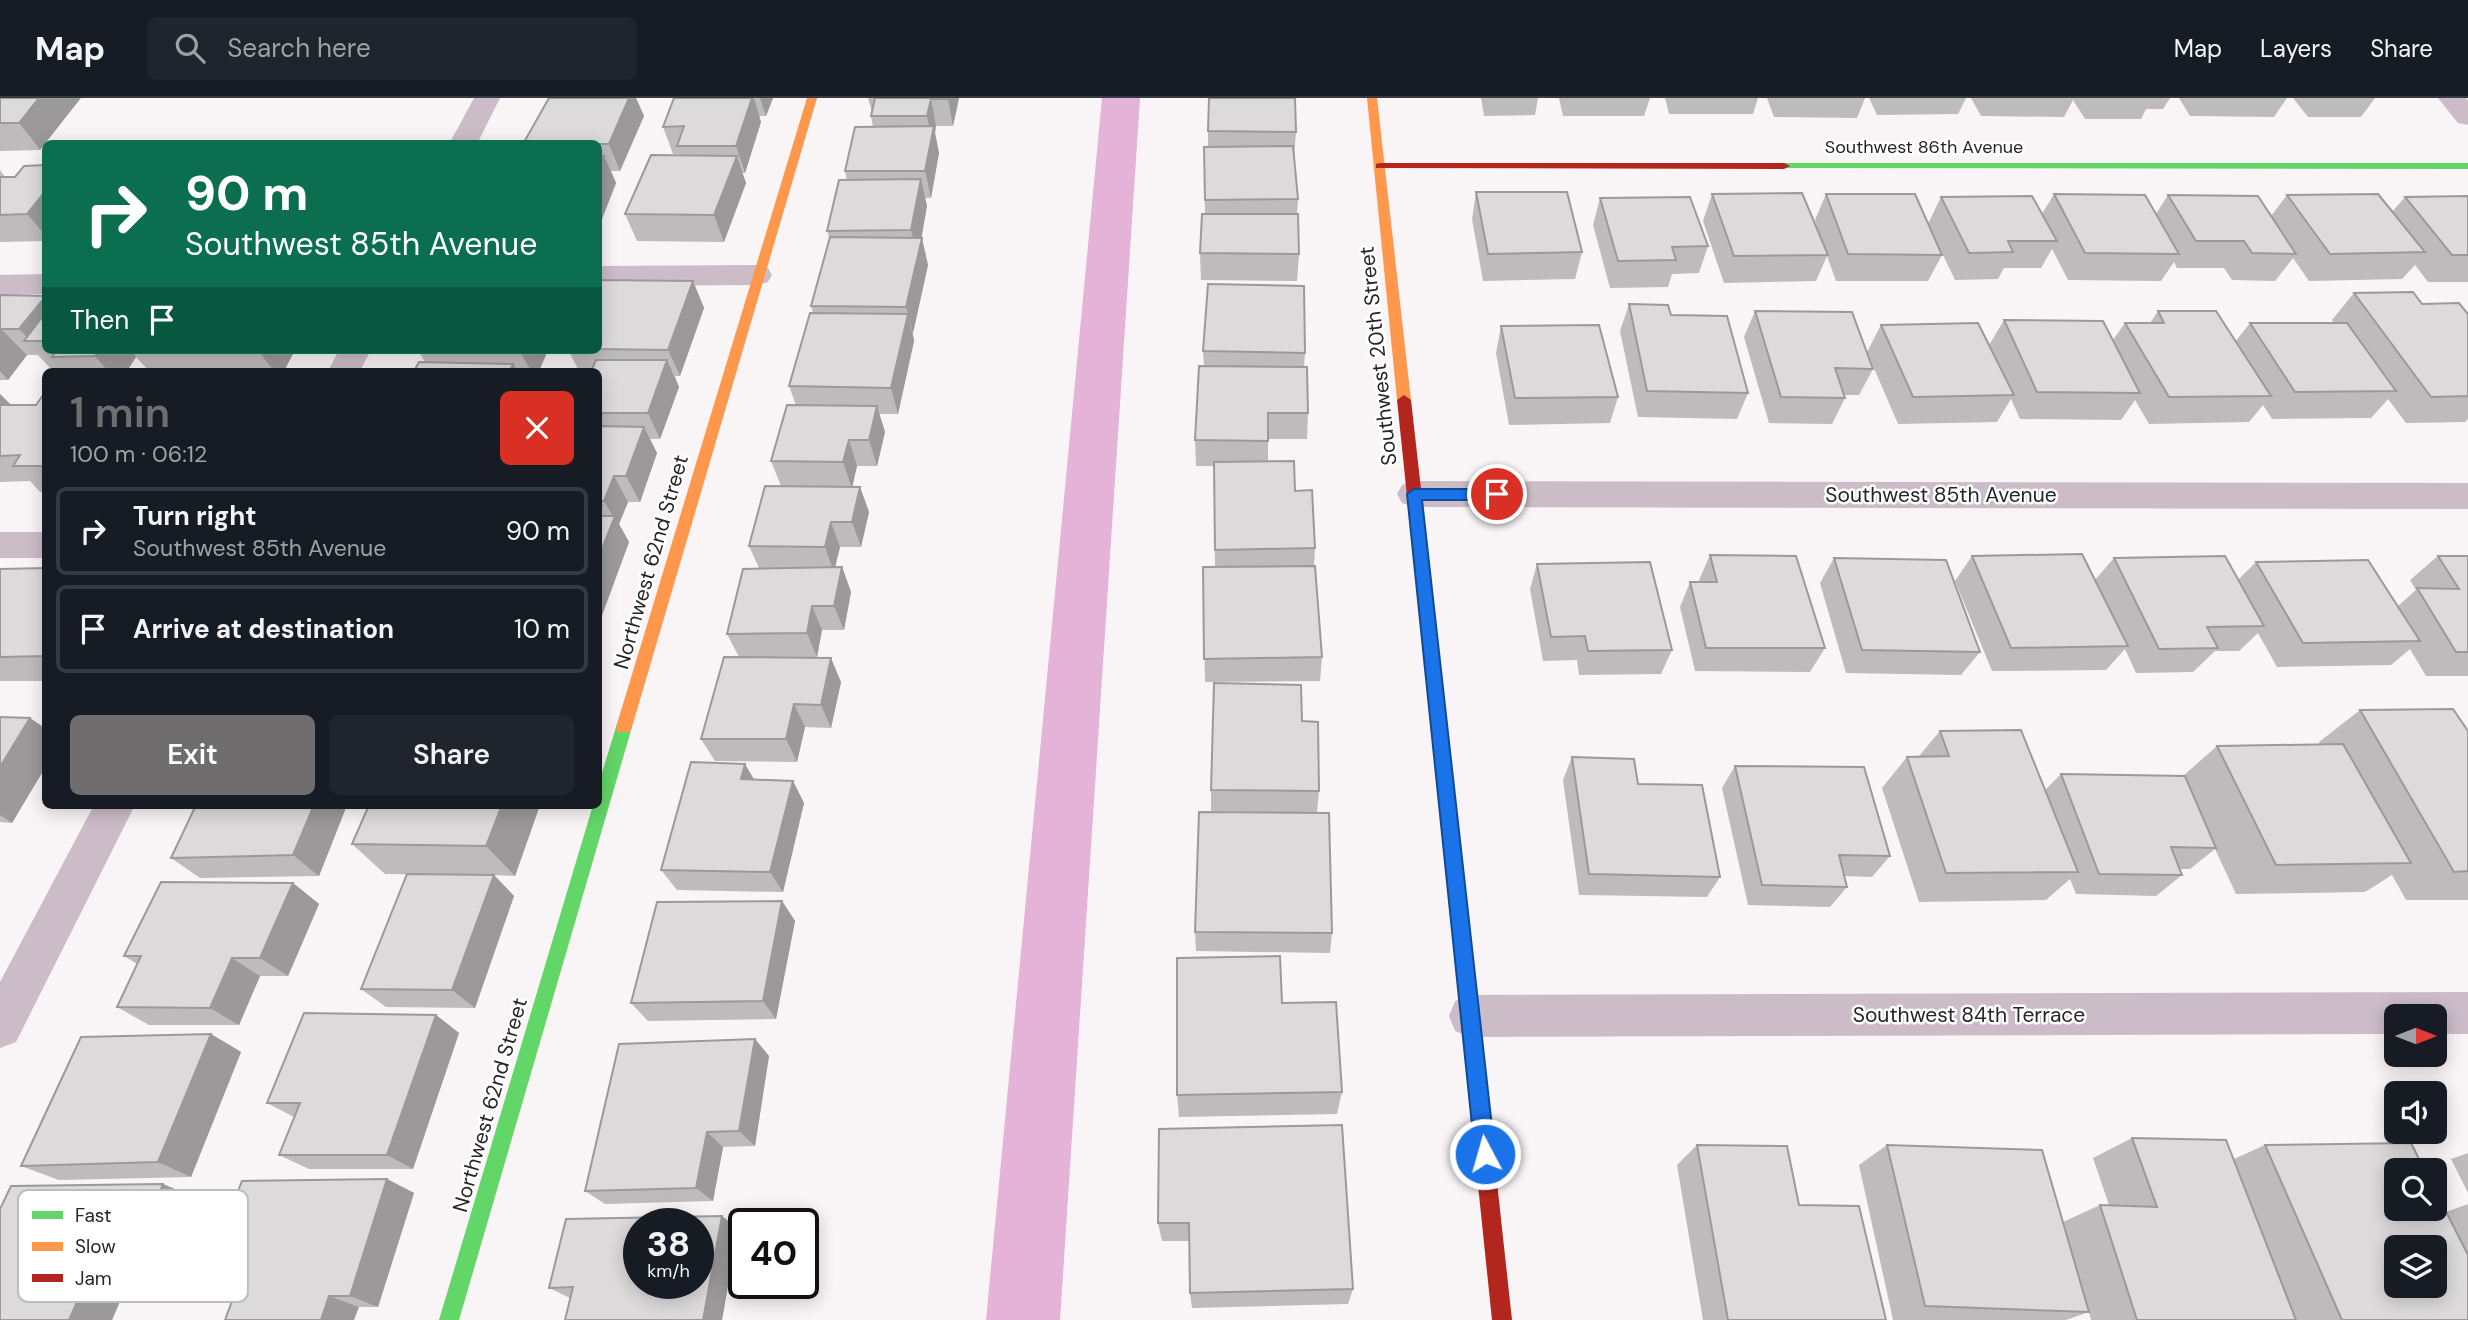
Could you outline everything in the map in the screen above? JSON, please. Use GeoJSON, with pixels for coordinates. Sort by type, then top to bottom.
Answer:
{"type":"FeatureCollection","features":[{"type":"Feature","properties":{"kind":"street"},"geometry":{"type":"LineString","coordinates":[[465,140],[487,98]]}},
{"type":"Feature","properties":{"kind":"street","name":"Northwest 62nd Street"},"geometry":{"type":"LineString","coordinates":[[602,801],[812,98]]}},
{"type":"Feature","properties":{"kind":"street","name":"Southwest 20th Street"},"geometry":{"type":"LineString","coordinates":[[1372,98],[1502,1320]]}},
{"type":"Feature","properties":{"kind":"street"},"geometry":{"type":"LineString","coordinates":[[2451,98],[2468,117]]}},
{"type":"Feature","properties":{"kind":"street","name":"Southwest 86th Avenue"},"geometry":{"type":"LineString","coordinates":[[1380,166],[2468,166]]}},
{"type":"Feature","properties":{"kind":"street"},"geometry":{"type":"LineString","coordinates":[[602,276],[757,275]]}},
{"type":"Feature","properties":{"kind":"street"},"geometry":{"type":"LineString","coordinates":[[0,285],[42,284]]}},
{"type":"Feature","properties":{"kind":"street","name":"Southwest 85th Avenue"},"geometry":{"type":"LineString","coordinates":[[1414,494],[2468,496]]}},
{"type":"Feature","properties":{"kind":"street"},"geometry":{"type":"LineString","coordinates":[[0,545],[42,545]]}},
{"type":"Feature","properties":{"kind":"street"},"geometry":{"type":"LineString","coordinates":[[0,1027],[113,809]]}},
{"type":"Feature","properties":{"kind":"street","name":"Northwest 62nd Street"},"geometry":{"type":"LineString","coordinates":[[449,1320],[600,809]]}},
{"type":"Feature","properties":{"kind":"street","name":"Southwest 84th Terrace"},"geometry":{"type":"LineString","coordinates":[[1471,1016],[2468,1013]]}},
{"type":"Feature","properties":{"kind":"building"},"geometry":{"type":"Polygon","coordinates":[[[0,98],[39,98],[19,123],[0,123],[0,98]]]}},
{"type":"Feature","properties":{"kind":"building"},"geometry":{"type":"Polygon","coordinates":[[[549,98],[629,98],[609,144],[602,144],[602,140],[525,140],[549,98]]]}},
{"type":"Feature","properties":{"kind":"building"},"geometry":{"type":"Polygon","coordinates":[[[674,98],[752,98],[736,146],[677,146],[684,126],[663,127],[674,98]]]}},
{"type":"Feature","properties":{"kind":"building"},"geometry":{"type":"Polygon","coordinates":[[[875,98],[948,99],[931,99],[927,116],[871,116],[875,98]]]}},
{"type":"Feature","properties":{"kind":"building"},"geometry":{"type":"Polygon","coordinates":[[[1209,98],[1295,98],[1296,132],[1208,131],[1209,98]]]}},
{"type":"Feature","properties":{"kind":"building"},"geometry":{"type":"Polygon","coordinates":[[[934,126],[925,171],[845,171],[855,127],[934,126]]]}},
{"type":"Feature","properties":{"kind":"building"},"geometry":{"type":"Polygon","coordinates":[[[1293,146],[1298,199],[1205,200],[1204,147],[1293,146]]]}},
{"type":"Feature","properties":{"kind":"building"},"geometry":{"type":"Polygon","coordinates":[[[651,155],[737,156],[714,215],[625,214],[651,155]]]}},
{"type":"Feature","properties":{"kind":"building"},"geometry":{"type":"Polygon","coordinates":[[[42,165],[42,195],[27,214],[0,215],[0,177],[15,177],[24,166],[42,165]]]}},
{"type":"Feature","properties":{"kind":"building"},"geometry":{"type":"Polygon","coordinates":[[[921,179],[911,230],[827,231],[839,180],[921,179]]]}},
{"type":"Feature","properties":{"kind":"building"},"geometry":{"type":"Polygon","coordinates":[[[1476,192],[1567,192],[1582,252],[1488,254],[1476,192]]]}},
{"type":"Feature","properties":{"kind":"building"},"geometry":{"type":"Polygon","coordinates":[[[1802,193],[1828,255],[1734,256],[1712,194],[1802,193]]]}},
{"type":"Feature","properties":{"kind":"building"},"geometry":{"type":"Polygon","coordinates":[[[1826,194],[1915,194],[1942,255],[1848,254],[1826,194]]]}},
{"type":"Feature","properties":{"kind":"building"},"geometry":{"type":"Polygon","coordinates":[[[2054,194],[2145,195],[2179,254],[2085,253],[2054,194]]]}},
{"type":"Feature","properties":{"kind":"building"},"geometry":{"type":"Polygon","coordinates":[[[2378,194],[2425,252],[2330,254],[2287,195],[2378,194]]]}},
{"type":"Feature","properties":{"kind":"building"},"geometry":{"type":"Polygon","coordinates":[[[2168,195],[2258,196],[2296,254],[2252,253],[2244,241],[2196,241],[2168,195]]]}},
{"type":"Feature","properties":{"kind":"building"},"geometry":{"type":"Polygon","coordinates":[[[2032,196],[2057,241],[2008,241],[2013,252],[1969,253],[1941,197],[2032,196]]]}},
{"type":"Feature","properties":{"kind":"building"},"geometry":{"type":"Polygon","coordinates":[[[2468,196],[2468,255],[2452,255],[2405,197],[2468,196]]]}},
{"type":"Feature","properties":{"kind":"building"},"geometry":{"type":"Polygon","coordinates":[[[1690,197],[1708,246],[1672,247],[1676,260],[1618,261],[1600,198],[1690,197]]]}},
{"type":"Feature","properties":{"kind":"building"},"geometry":{"type":"Polygon","coordinates":[[[1202,214],[1298,214],[1299,254],[1200,253],[1202,214]]]}},
{"type":"Feature","properties":{"kind":"building"},"geometry":{"type":"Polygon","coordinates":[[[830,237],[922,238],[906,307],[811,306],[830,237]]]}},
{"type":"Feature","properties":{"kind":"building"},"geometry":{"type":"Polygon","coordinates":[[[602,280],[693,281],[668,350],[602,349],[602,280]]]}},
{"type":"Feature","properties":{"kind":"building"},"geometry":{"type":"Polygon","coordinates":[[[1208,284],[1304,286],[1305,353],[1203,351],[1208,284]]]}},
{"type":"Feature","properties":{"kind":"building"},"geometry":{"type":"Polygon","coordinates":[[[2413,292],[2422,304],[2459,303],[2468,314],[2468,396],[2431,397],[2354,293],[2413,292]]]}},
{"type":"Feature","properties":{"kind":"building"},"geometry":{"type":"Polygon","coordinates":[[[0,295],[42,296],[42,301],[19,329],[0,331],[0,295]]]}},
{"type":"Feature","properties":{"kind":"building"},"geometry":{"type":"Polygon","coordinates":[[[1629,304],[1668,305],[1671,315],[1727,316],[1748,393],[1647,391],[1629,304]]]}},
{"type":"Feature","properties":{"kind":"building"},"geometry":{"type":"Polygon","coordinates":[[[1755,311],[1852,312],[1873,369],[1835,368],[1845,398],[1781,397],[1755,311]]]}},
{"type":"Feature","properties":{"kind":"building"},"geometry":{"type":"Polygon","coordinates":[[[2158,311],[2216,311],[2271,396],[2169,397],[2125,323],[2164,323],[2158,311]]]}},
{"type":"Feature","properties":{"kind":"building"},"geometry":{"type":"Polygon","coordinates":[[[810,313],[908,314],[891,388],[789,386],[810,313]]]}},
{"type":"Feature","properties":{"kind":"building"},"geometry":{"type":"Polygon","coordinates":[[[42,317],[42,341],[24,341],[42,317]]]}},
{"type":"Feature","properties":{"kind":"building"},"geometry":{"type":"Polygon","coordinates":[[[2004,320],[2103,321],[2140,393],[2037,392],[2004,320]]]}},
{"type":"Feature","properties":{"kind":"building"},"geometry":{"type":"Polygon","coordinates":[[[1978,323],[2014,395],[1913,397],[1881,325],[1978,323]]]}},
{"type":"Feature","properties":{"kind":"building"},"geometry":{"type":"Polygon","coordinates":[[[2250,323],[2347,323],[2396,391],[2295,392],[2250,323]]]}},
{"type":"Feature","properties":{"kind":"building"},"geometry":{"type":"Polygon","coordinates":[[[1599,325],[1618,397],[1515,398],[1501,326],[1599,325]]]}},
{"type":"Feature","properties":{"kind":"building"},"geometry":{"type":"Polygon","coordinates":[[[54,354],[97,354],[95,356],[52,357],[54,354]]]}},
{"type":"Feature","properties":{"kind":"building"},"geometry":{"type":"Polygon","coordinates":[[[596,360],[667,360],[648,413],[602,413],[602,368],[592,368],[596,360]]]}},
{"type":"Feature","properties":{"kind":"building"},"geometry":{"type":"Polygon","coordinates":[[[419,362],[513,364],[511,368],[416,368],[419,362]]]}},
{"type":"Feature","properties":{"kind":"building"},"geometry":{"type":"Polygon","coordinates":[[[1199,366],[1307,367],[1308,413],[1268,413],[1268,441],[1195,440],[1199,366]]]}},
{"type":"Feature","properties":{"kind":"building"},"geometry":{"type":"Polygon","coordinates":[[[42,397],[42,466],[13,466],[20,455],[0,456],[0,405],[36,405],[42,397]]]}},
{"type":"Feature","properties":{"kind":"building"},"geometry":{"type":"Polygon","coordinates":[[[787,405],[877,406],[869,440],[849,440],[843,462],[771,461],[787,405]]]}},
{"type":"Feature","properties":{"kind":"building"},"geometry":{"type":"Polygon","coordinates":[[[602,426],[644,427],[626,476],[614,476],[604,501],[602,426]]]}},
{"type":"Feature","properties":{"kind":"building"},"geometry":{"type":"Polygon","coordinates":[[[1294,461],[1295,491],[1312,490],[1315,548],[1215,550],[1214,462],[1294,461]]]}},
{"type":"Feature","properties":{"kind":"building"},"geometry":{"type":"Polygon","coordinates":[[[765,486],[860,487],[852,522],[831,522],[825,547],[749,546],[765,486]]]}},
{"type":"Feature","properties":{"kind":"building"},"geometry":{"type":"Polygon","coordinates":[[[602,516],[615,516],[602,549],[602,516]]]}},
{"type":"Feature","properties":{"kind":"building"},"geometry":{"type":"Polygon","coordinates":[[[2082,554],[2128,646],[2011,648],[1972,556],[2082,554]]]}},
{"type":"Feature","properties":{"kind":"building"},"geometry":{"type":"Polygon","coordinates":[[[1710,555],[1796,556],[1825,648],[1706,648],[1690,582],[1717,582],[1710,555]]]}},
{"type":"Feature","properties":{"kind":"building"},"geometry":{"type":"Polygon","coordinates":[[[2225,556],[2264,626],[2207,627],[2218,648],[2159,649],[2114,558],[2225,556]]]}},
{"type":"Feature","properties":{"kind":"building"},"geometry":{"type":"Polygon","coordinates":[[[2438,556],[2468,556],[2468,652],[2456,652],[2417,588],[2459,589],[2438,556]]]}},
{"type":"Feature","properties":{"kind":"building"},"geometry":{"type":"Polygon","coordinates":[[[1834,558],[1946,560],[1980,652],[1862,650],[1834,558]]]}},
{"type":"Feature","properties":{"kind":"building"},"geometry":{"type":"Polygon","coordinates":[[[2368,560],[2420,641],[2303,643],[2256,562],[2368,560]]]}},
{"type":"Feature","properties":{"kind":"building"},"geometry":{"type":"Polygon","coordinates":[[[1650,562],[1672,650],[1588,651],[1585,636],[1551,637],[1537,564],[1650,562]]]}},
{"type":"Feature","properties":{"kind":"building"},"geometry":{"type":"Polygon","coordinates":[[[1315,566],[1322,657],[1204,659],[1203,567],[1315,566]]]}},
{"type":"Feature","properties":{"kind":"building"},"geometry":{"type":"Polygon","coordinates":[[[842,567],[834,606],[812,606],[807,633],[727,634],[743,569],[842,567]]]}},
{"type":"Feature","properties":{"kind":"building"},"geometry":{"type":"Polygon","coordinates":[[[42,568],[42,656],[0,657],[0,569],[42,568]]]}},
{"type":"Feature","properties":{"kind":"building"},"geometry":{"type":"Polygon","coordinates":[[[724,657],[831,658],[821,705],[794,704],[786,739],[701,739],[724,657]]]}},
{"type":"Feature","properties":{"kind":"building"},"geometry":{"type":"Polygon","coordinates":[[[1214,683],[1301,685],[1302,721],[1318,722],[1319,791],[1211,790],[1214,683]]]}},
{"type":"Feature","properties":{"kind":"building"},"geometry":{"type":"Polygon","coordinates":[[[2453,709],[2468,731],[2468,871],[2454,872],[2360,710],[2453,709]]]}},
{"type":"Feature","properties":{"kind":"building"},"geometry":{"type":"Polygon","coordinates":[[[0,717],[30,718],[0,767],[0,717]]]}},
{"type":"Feature","properties":{"kind":"building"},"geometry":{"type":"Polygon","coordinates":[[[2021,730],[2078,872],[1946,873],[1907,757],[1949,756],[1940,731],[2021,730]]]}},
{"type":"Feature","properties":{"kind":"building"},"geometry":{"type":"Polygon","coordinates":[[[2343,744],[2411,863],[2276,865],[2217,746],[2343,744]]]}},
{"type":"Feature","properties":{"kind":"building"},"geometry":{"type":"Polygon","coordinates":[[[1572,757],[1634,759],[1638,784],[1702,785],[1720,877],[1589,874],[1572,757]]]}},
{"type":"Feature","properties":{"kind":"building"},"geometry":{"type":"Polygon","coordinates":[[[691,762],[745,764],[741,779],[793,781],[770,872],[661,870],[691,762]]]}},
{"type":"Feature","properties":{"kind":"building"},"geometry":{"type":"Polygon","coordinates":[[[1735,766],[1864,767],[1890,856],[1839,855],[1847,887],[1762,885],[1735,766]]]}},
{"type":"Feature","properties":{"kind":"building"},"geometry":{"type":"Polygon","coordinates":[[[2061,774],[2185,776],[2216,848],[2171,847],[2182,875],[2099,874],[2061,774]]]}},
{"type":"Feature","properties":{"kind":"building"},"geometry":{"type":"Polygon","coordinates":[[[194,809],[312,809],[293,855],[171,858],[194,809]]]}},
{"type":"Feature","properties":{"kind":"building"},"geometry":{"type":"Polygon","coordinates":[[[367,809],[500,809],[486,846],[352,844],[367,809]]]}},
{"type":"Feature","properties":{"kind":"building"},"geometry":{"type":"Polygon","coordinates":[[[1199,812],[1329,813],[1332,933],[1195,932],[1199,812]]]}},
{"type":"Feature","properties":{"kind":"building"},"geometry":{"type":"Polygon","coordinates":[[[407,874],[494,875],[452,990],[361,989],[407,874]]]}},
{"type":"Feature","properties":{"kind":"building"},"geometry":{"type":"Polygon","coordinates":[[[161,882],[293,883],[260,958],[232,958],[210,1008],[117,1007],[141,956],[124,956],[161,882]]]}},
{"type":"Feature","properties":{"kind":"building"},"geometry":{"type":"Polygon","coordinates":[[[782,901],[763,1001],[631,1003],[657,902],[782,901]]]}},
{"type":"Feature","properties":{"kind":"building"},"geometry":{"type":"Polygon","coordinates":[[[1280,956],[1282,1003],[1336,1002],[1342,1092],[1177,1095],[1177,958],[1280,956]]]}},
{"type":"Feature","properties":{"kind":"building"},"geometry":{"type":"Polygon","coordinates":[[[304,1013],[436,1015],[387,1155],[279,1155],[300,1103],[267,1103],[304,1013]]]}},
{"type":"Feature","properties":{"kind":"building"},"geometry":{"type":"Polygon","coordinates":[[[211,1034],[158,1162],[21,1166],[81,1037],[211,1034]]]}},
{"type":"Feature","properties":{"kind":"building"},"geometry":{"type":"Polygon","coordinates":[[[755,1039],[739,1131],[707,1132],[696,1188],[585,1191],[619,1044],[755,1039]]]}},
{"type":"Feature","properties":{"kind":"building"},"geometry":{"type":"Polygon","coordinates":[[[1342,1125],[1353,1289],[1190,1293],[1189,1223],[1158,1223],[1159,1129],[1342,1125]]]}},
{"type":"Feature","properties":{"kind":"building"},"geometry":{"type":"Polygon","coordinates":[[[2132,1138],[2226,1140],[2296,1320],[2137,1320],[2100,1205],[2157,1207],[2132,1138]]]}},
{"type":"Feature","properties":{"kind":"building"},"geometry":{"type":"Polygon","coordinates":[[[2412,1144],[2418,1158],[2384,1158],[2384,1221],[2447,1221],[2447,1214],[2468,1255],[2468,1320],[2342,1320],[2265,1145],[2412,1144]]]}},
{"type":"Feature","properties":{"kind":"building"},"geometry":{"type":"Polygon","coordinates":[[[1697,1145],[1787,1146],[1799,1205],[1859,1206],[1886,1320],[1728,1320],[1697,1145]]]}},
{"type":"Feature","properties":{"kind":"building"},"geometry":{"type":"Polygon","coordinates":[[[1887,1145],[2042,1150],[2089,1312],[1925,1306],[1887,1145]]]}},
{"type":"Feature","properties":{"kind":"building"},"geometry":{"type":"Polygon","coordinates":[[[387,1179],[350,1296],[329,1296],[321,1320],[225,1320],[232,1302],[248,1302],[248,1190],[238,1190],[242,1181],[387,1179]]]}},
{"type":"Feature","properties":{"kind":"building"},"geometry":{"type":"Polygon","coordinates":[[[163,1184],[160,1190],[18,1190],[18,1302],[77,1302],[69,1320],[0,1320],[0,1209],[11,1186],[163,1184]]]}},
{"type":"Feature","properties":{"kind":"building"},"geometry":{"type":"Polygon","coordinates":[[[714,1216],[722,1216],[714,1260],[714,1216]]]}},
{"type":"Feature","properties":{"kind":"building"},"geometry":{"type":"Polygon","coordinates":[[[623,1218],[623,1299],[707,1299],[703,1320],[565,1320],[573,1287],[549,1288],[566,1219],[623,1218]]]}},
{"type":"Feature","properties":{"kind":"waterway"},"geometry":{"type":"LineString","coordinates":[[1023,1320],[1121,98]]}},
{"type":"Feature","properties":{"kind":"traffic: fast"},"geometry":{"type":"LineString","coordinates":[[1784,166],[2468,166]]}},
{"type":"Feature","properties":{"kind":"traffic: fast"},"geometry":{"type":"LineString","coordinates":[[602,802],[624,727]]}},
{"type":"Feature","properties":{"kind":"traffic: fast"},"geometry":{"type":"LineString","coordinates":[[449,1320],[600,809]]}},
{"type":"Feature","properties":{"kind":"traffic: slow"},"geometry":{"type":"LineString","coordinates":[[624,727],[812,98]]}},
{"type":"Feature","properties":{"kind":"traffic: slow"},"geometry":{"type":"LineString","coordinates":[[1372,98],[1404,400]]}},
{"type":"Feature","properties":{"kind":"traffic: slow"},"geometry":{"type":"LineString","coordinates":[[1429,631],[1461,934]]}},
{"type":"Feature","properties":{"kind":"traffic: jam"},"geometry":{"type":"LineString","coordinates":[[1380,166],[1784,166]]}},
{"type":"Feature","properties":{"kind":"traffic: jam"},"geometry":{"type":"LineString","coordinates":[[1404,400],[1429,631]]}},
{"type":"Feature","properties":{"kind":"traffic: jam"},"geometry":{"type":"LineString","coordinates":[[1461,934],[1502,1320]]}},
{"type":"Feature","properties":{"kind":"route"},"geometry":{"type":"LineString","coordinates":[[1485,1154],[1414,494],[1497,494]]}}]}
